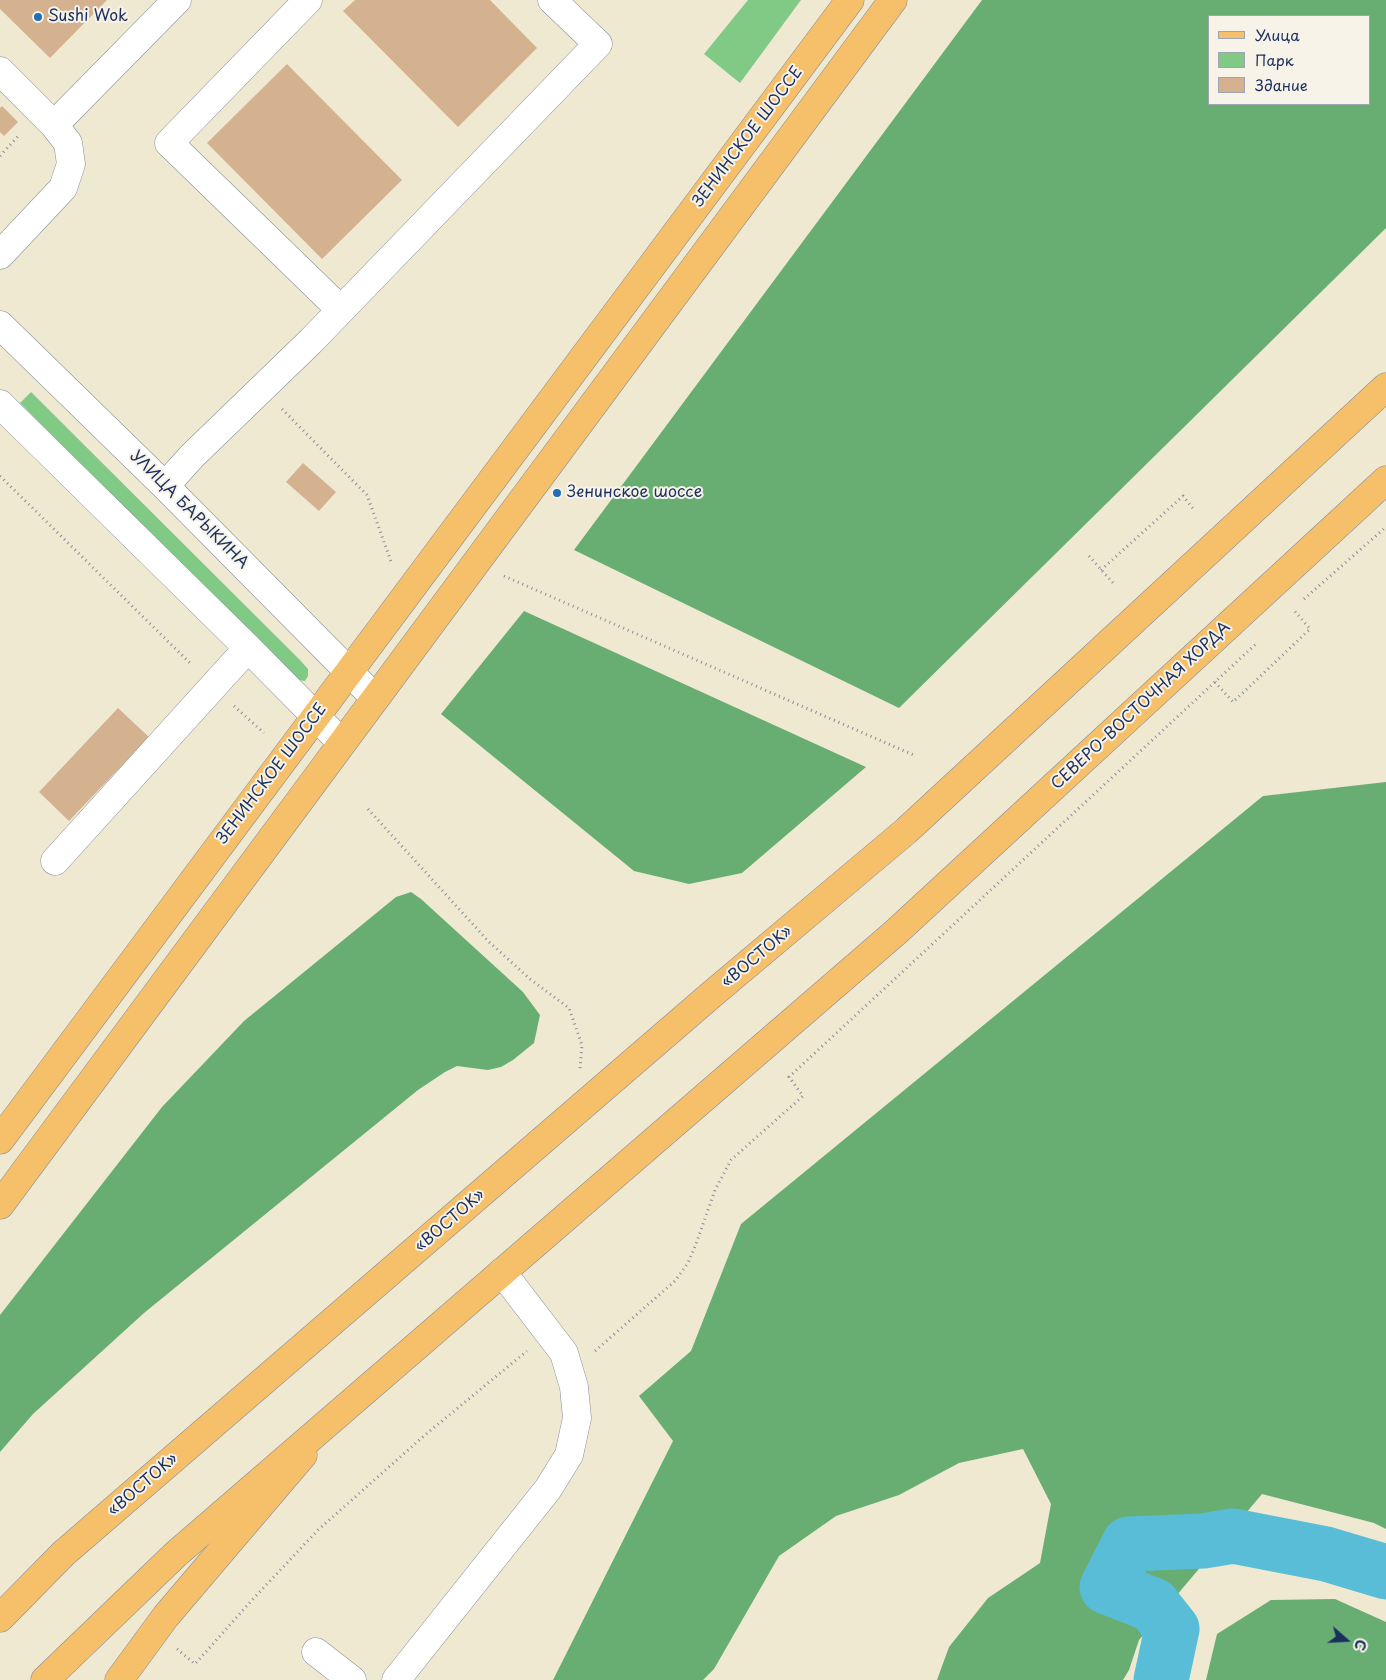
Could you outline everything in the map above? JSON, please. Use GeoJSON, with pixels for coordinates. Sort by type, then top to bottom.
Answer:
{"type":"FeatureCollection","features":[{"type":"Feature","properties":{"kind":"main road","name":"ЗЕНИНСКОЕ ШОССЕ"},"geometry":{"type":"LineString","coordinates":[[0,1140],[850,0]]}},
{"type":"Feature","properties":{"kind":"main road"},"geometry":{"type":"LineString","coordinates":[[0,1205],[893,0]]}},
{"type":"Feature","properties":{"kind":"main road","name":"«ВОСТОК»"},"geometry":{"type":"LineString","coordinates":[[0,1618],[64,1553],[711,995],[906,831],[1386,387]]}},
{"type":"Feature","properties":{"kind":"main road","name":"СЕВЕРО-ВОСТОЧНАЯ ХОРДА"},"geometry":{"type":"LineString","coordinates":[[502,1272],[896,932],[1386,480]]}},
{"type":"Feature","properties":{"kind":"main road"},"geometry":{"type":"LineString","coordinates":[[44,1680],[176,1554],[502,1272]]}},
{"type":"Feature","properties":{"kind":"main road"},"geometry":{"type":"LineString","coordinates":[[119,1680],[166,1616],[333,1420]]}},
{"type":"Feature","properties":{"kind":"main road"},"geometry":{"type":"LineString","coordinates":[[0,1611],[64,1553]]}},
{"type":"Feature","properties":{"kind":"street"},"geometry":{"type":"LineString","coordinates":[[54,125],[177,0]]}},
{"type":"Feature","properties":{"kind":"street"},"geometry":{"type":"LineString","coordinates":[[308,0],[169,144],[341,310]]}},
{"type":"Feature","properties":{"kind":"street"},"geometry":{"type":"LineString","coordinates":[[165,486],[192,456],[341,310],[598,44],[552,0]]}},
{"type":"Feature","properties":{"kind":"street"},"geometry":{"type":"LineString","coordinates":[[0,71],[54,125],[68,143],[71,164],[63,188],[0,255]]}},
{"type":"Feature","properties":{"kind":"street","name":"УЛИЦА БАРЫКИНА"},"geometry":{"type":"LineString","coordinates":[[0,325],[165,486],[375,698]]}},
{"type":"Feature","properties":{"kind":"street"},"geometry":{"type":"LineString","coordinates":[[0,404],[342,743]]}},
{"type":"Feature","properties":{"kind":"street"},"geometry":{"type":"LineString","coordinates":[[55,861],[248,648]]}},
{"type":"Feature","properties":{"kind":"street"},"geometry":{"type":"LineString","coordinates":[[396,1680],[548,1489],[569,1455],[577,1418],[574,1387],[564,1353],[502,1272]]}},
{"type":"Feature","properties":{"kind":"street"},"geometry":{"type":"LineString","coordinates":[[316,1652],[352,1680]]}},
{"type":"Feature","properties":{"kind":"path"},"geometry":{"type":"LineString","coordinates":[[262,389],[367,495],[392,565]]}},
{"type":"Feature","properties":{"kind":"path"},"geometry":{"type":"LineString","coordinates":[[0,476],[214,687],[264,733]]}},
{"type":"Feature","properties":{"kind":"path"},"geometry":{"type":"LineString","coordinates":[[1101,570],[1183,496],[1196,511]]}},
{"type":"Feature","properties":{"kind":"path"},"geometry":{"type":"LineString","coordinates":[[1215,682],[1233,702],[1310,629],[1293,609],[1386,527]]}},
{"type":"Feature","properties":{"kind":"path"},"geometry":{"type":"LineString","coordinates":[[1089,556],[1114,584]]}},
{"type":"Feature","properties":{"kind":"path"},"geometry":{"type":"LineString","coordinates":[[499,574],[916,756]]}},
{"type":"Feature","properties":{"kind":"path"},"geometry":{"type":"LineString","coordinates":[[590,1356],[676,1281],[694,1250],[715,1190],[731,1160],[802,1096],[789,1077],[1258,642]]}},
{"type":"Feature","properties":{"kind":"path"},"geometry":{"type":"LineString","coordinates":[[368,809],[489,942],[530,979],[569,1008],[582,1045],[578,1111]]}},
{"type":"Feature","properties":{"kind":"path"},"geometry":{"type":"LineString","coordinates":[[195,1664],[318,1530],[425,1435],[549,1332]]}},
{"type":"Feature","properties":{"kind":"green space"},"geometry":{"type":"Polygon","coordinates":[[[748,0],[801,0],[740,83],[704,54],[748,0]]]}},
{"type":"Feature","properties":{"kind":"green space"},"geometry":{"type":"Polygon","coordinates":[[[982,0],[1386,0],[1386,228],[899,708],[574,550],[982,0]]]}},
{"type":"Feature","properties":{"kind":"green space"},"geometry":{"type":"Polygon","coordinates":[[[31,392],[299,659],[308,669],[308,676],[305,681],[297,680],[20,403],[31,392]]]}},
{"type":"Feature","properties":{"kind":"green space"},"geometry":{"type":"Polygon","coordinates":[[[524,611],[866,767],[742,873],[689,884],[634,871],[441,714],[524,611]]]}},
{"type":"Feature","properties":{"kind":"green space"},"geometry":{"type":"Polygon","coordinates":[[[1386,782],[1386,1529],[1374,1523],[1262,1494],[1139,1640],[1129,1670],[1123,1680],[937,1680],[949,1647],[988,1598],[1040,1563],[1051,1504],[1023,1449],[959,1463],[899,1495],[836,1516],[779,1556],[714,1669],[703,1680],[553,1680],[673,1441],[639,1396],[691,1351],[741,1224],[1263,796],[1386,782]]]}},
{"type":"Feature","properties":{"kind":"green space"},"geometry":{"type":"Polygon","coordinates":[[[411,892],[523,992],[540,1015],[534,1043],[501,1067],[488,1070],[457,1066],[418,1090],[144,1313],[33,1414],[0,1452],[0,1315],[162,1107],[244,1021],[396,897],[411,892]]]}},
{"type":"Feature","properties":{"kind":"green space"},"geometry":{"type":"Polygon","coordinates":[[[1335,1599],[1386,1622],[1386,1680],[1206,1680],[1217,1634],[1271,1600],[1335,1599]]]}},
{"type":"Feature","properties":{"kind":"building"},"geometry":{"type":"Polygon","coordinates":[[[0,0],[107,0],[50,58],[0,9],[0,0]]]}},
{"type":"Feature","properties":{"kind":"building"},"geometry":{"type":"Polygon","coordinates":[[[355,0],[490,0],[537,48],[458,127],[343,11],[355,0]]]}},
{"type":"Feature","properties":{"kind":"building"},"geometry":{"type":"Polygon","coordinates":[[[287,64],[402,180],[322,259],[207,143],[287,64]]]}},
{"type":"Feature","properties":{"kind":"building"},"geometry":{"type":"Polygon","coordinates":[[[2,106],[18,122],[4,136],[0,132],[0,108],[2,106]]]}},
{"type":"Feature","properties":{"kind":"building"},"geometry":{"type":"Polygon","coordinates":[[[303,463],[336,492],[319,511],[286,482],[303,463]]]}},
{"type":"Feature","properties":{"kind":"building"},"geometry":{"type":"Polygon","coordinates":[[[118,708],[149,737],[69,821],[39,792],[118,708]]]}},
{"type":"Feature","properties":{"kind":"waterway"},"geometry":{"type":"LineString","coordinates":[[1161,1680],[1172,1629],[1153,1605],[1107,1587],[1129,1544],[1203,1541],[1233,1536],[1326,1554],[1386,1572]]}},
{"type":"Feature","properties":{"kind":"place","name":"Sushi Wok"},"geometry":{"type":"Point","coordinates":[38,17]}},
{"type":"Feature","properties":{"kind":"place","name":"Зенинское шоссе"},"geometry":{"type":"Point","coordinates":[557,493]}}]}
